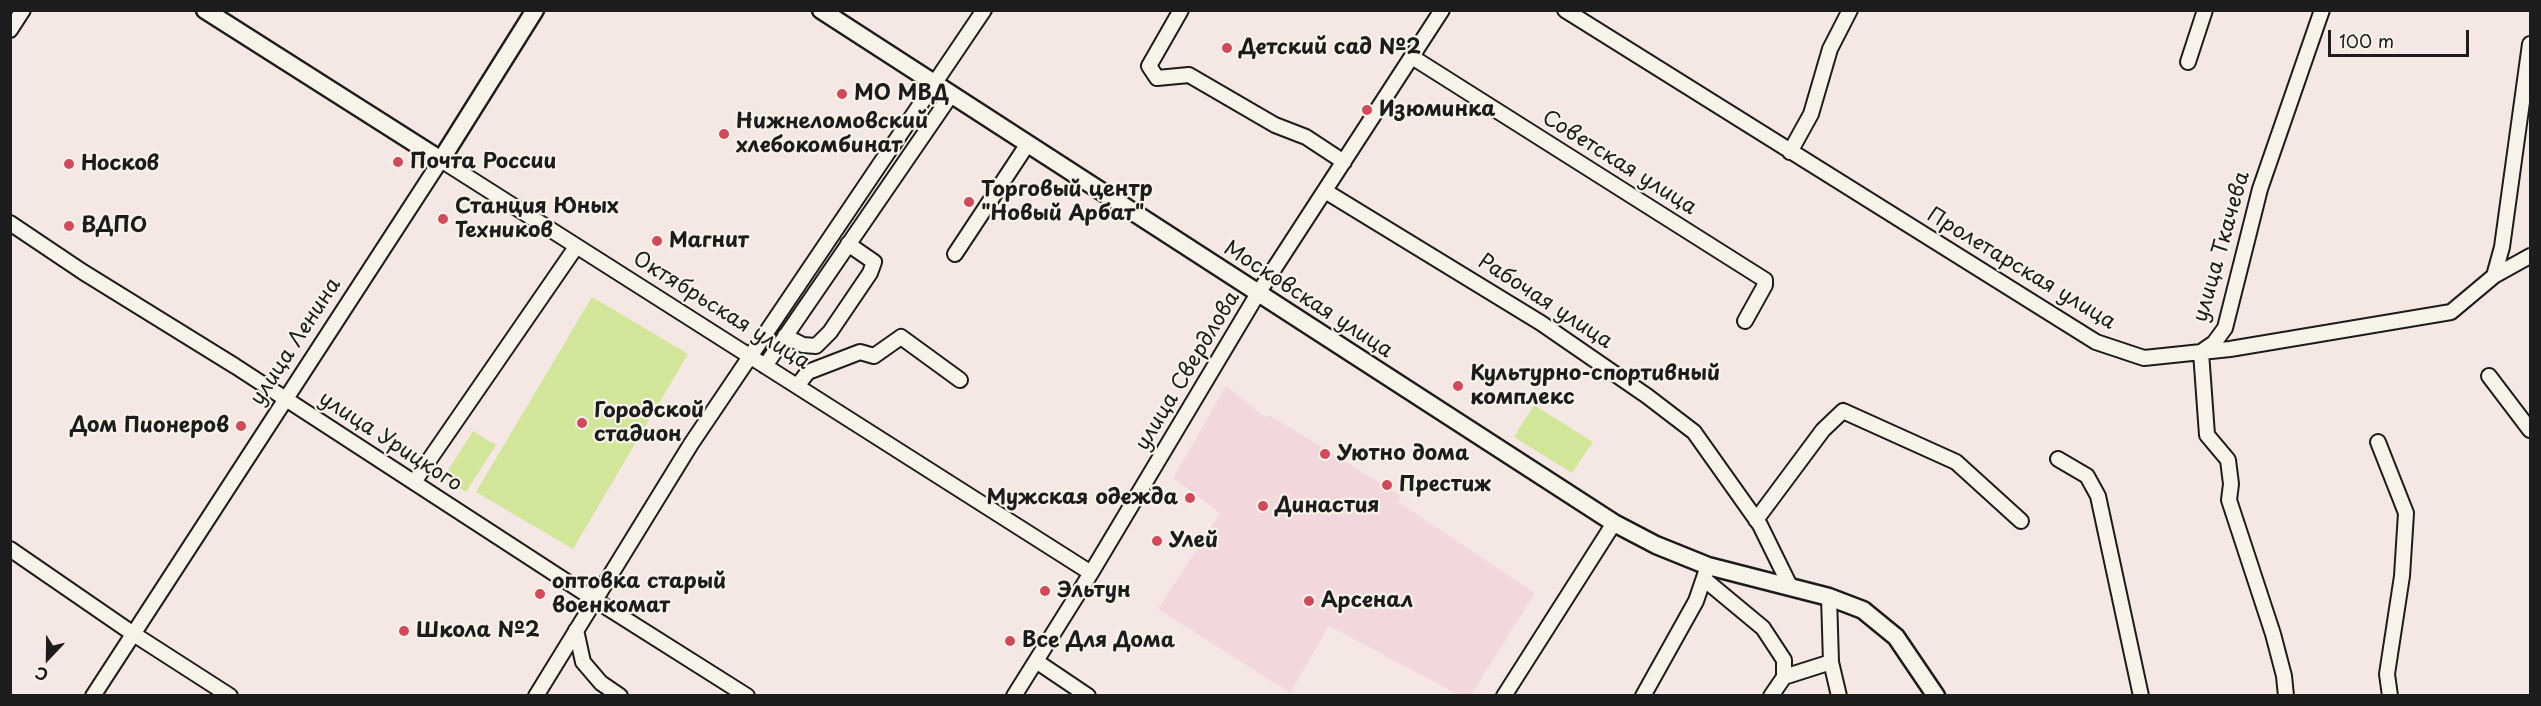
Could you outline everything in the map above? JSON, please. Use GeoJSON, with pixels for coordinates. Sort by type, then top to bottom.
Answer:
{"type":"FeatureCollection","features":[{"type":"Feature","properties":{"kind":"main road","name":"Октябрьская улица"},"geometry":{"type":"LineString","coordinates":[[205,10],[441,160]]}},
{"type":"Feature","properties":{"kind":"main road","name":"улица Ленина"},"geometry":{"type":"LineString","coordinates":[[441,160],[535,10]]}},
{"type":"Feature","properties":{"kind":"main road","name":"Московская улица"},"geometry":{"type":"LineString","coordinates":[[821,10],[1257,295],[1614,524],[1706,573],[1790,586]]}},
{"type":"Feature","properties":{"kind":"main road"},"geometry":{"type":"LineString","coordinates":[[1790,586],[1829,597],[1863,610],[1877,619],[1912,656],[1936,696]]}},
{"type":"Feature","properties":{"kind":"street"},"geometry":{"type":"LineString","coordinates":[[10,30],[23,10]]}},
{"type":"Feature","properties":{"kind":"street"},"geometry":{"type":"LineString","coordinates":[[536,696],[691,444],[984,10]]}},
{"type":"Feature","properties":{"kind":"street"},"geometry":{"type":"LineString","coordinates":[[1181,10],[1149,66],[1157,78],[1189,75],[1275,125],[1306,137],[1344,162]]}},
{"type":"Feature","properties":{"kind":"street","name":"улица Свердлова"},"geometry":{"type":"LineString","coordinates":[[1014,696],[1091,573],[1257,295],[1442,10]]}},
{"type":"Feature","properties":{"kind":"street","name":"Пролетарская улица"},"geometry":{"type":"LineString","coordinates":[[1565,10],[2096,342],[2144,358],[2201,352],[2451,312],[2494,276],[2530,256]]}},
{"type":"Feature","properties":{"kind":"street"},"geometry":{"type":"LineString","coordinates":[[1790,152],[1810,114],[1830,49],[1850,10]]}},
{"type":"Feature","properties":{"kind":"street"},"geometry":{"type":"LineString","coordinates":[[2188,62],[2205,10]]}},
{"type":"Feature","properties":{"kind":"street","name":"улица Ткачева"},"geometry":{"type":"LineString","coordinates":[[2286,696],[2284,676],[2273,634],[2229,500],[2228,460],[2207,435],[2201,352],[2214,343],[2225,328],[2260,189],[2322,10]]}},
{"type":"Feature","properties":{"kind":"street"},"geometry":{"type":"LineString","coordinates":[[2494,276],[2502,247],[2530,44]]}},
{"type":"Feature","properties":{"kind":"street","name":"Советская улица"},"geometry":{"type":"LineString","coordinates":[[1412,57],[1765,280],[1765,285],[1745,321]]}},
{"type":"Feature","properties":{"kind":"street"},"geometry":{"type":"LineString","coordinates":[[765,366],[951,95]]}},
{"type":"Feature","properties":{"kind":"street"},"geometry":{"type":"LineString","coordinates":[[955,254],[1027,145]]}},
{"type":"Feature","properties":{"kind":"street","name":"Октябрьская улица"},"geometry":{"type":"LineString","coordinates":[[441,160],[1091,573]]}},
{"type":"Feature","properties":{"kind":"street","name":"улица Ленина"},"geometry":{"type":"LineString","coordinates":[[93,696],[441,160]]}},
{"type":"Feature","properties":{"kind":"street","name":"Рабочая улица"},"geometry":{"type":"LineString","coordinates":[[1325,191],[1541,323],[1647,396],[1694,432],[1756,520],[1790,586]]}},
{"type":"Feature","properties":{"kind":"street","name":"улица Урицкого"},"geometry":{"type":"LineString","coordinates":[[10,223],[83,272],[235,366],[747,696]]}},
{"type":"Feature","properties":{"kind":"street"},"geometry":{"type":"LineString","coordinates":[[785,336],[803,345],[816,346],[830,332],[870,273],[874,262],[848,244]]}},
{"type":"Feature","properties":{"kind":"street"},"geometry":{"type":"LineString","coordinates":[[414,483],[576,247]]}},
{"type":"Feature","properties":{"kind":"street"},"geometry":{"type":"LineString","coordinates":[[797,386],[808,372],[860,352],[874,356],[901,337],[960,380]]}},
{"type":"Feature","properties":{"kind":"street"},"geometry":{"type":"LineString","coordinates":[[2488,376],[2530,430]]}},
{"type":"Feature","properties":{"kind":"street"},"geometry":{"type":"LineString","coordinates":[[1756,520],[1816,439],[1843,411],[1956,462],[2021,521]]}},
{"type":"Feature","properties":{"kind":"street"},"geometry":{"type":"LineString","coordinates":[[2378,442],[2406,513],[2402,576],[2387,674],[2390,696]]}},
{"type":"Feature","properties":{"kind":"street"},"geometry":{"type":"LineString","coordinates":[[2058,459],[2087,476],[2098,496],[2141,696]]}},
{"type":"Feature","properties":{"kind":"street"},"geometry":{"type":"LineString","coordinates":[[1504,696],[1614,524]]}},
{"type":"Feature","properties":{"kind":"street"},"geometry":{"type":"LineString","coordinates":[[10,549],[132,633],[230,696]]}},
{"type":"Feature","properties":{"kind":"street"},"geometry":{"type":"LineString","coordinates":[[1643,696],[1696,601],[1706,573],[1763,628],[1784,660],[1784,677],[1771,696]]}},
{"type":"Feature","properties":{"kind":"street"},"geometry":{"type":"LineString","coordinates":[[1829,597],[1831,662],[1839,696]]}},
{"type":"Feature","properties":{"kind":"street"},"geometry":{"type":"LineString","coordinates":[[576,630],[583,663],[601,684],[620,696]]}},
{"type":"Feature","properties":{"kind":"street"},"geometry":{"type":"LineString","coordinates":[[1036,661],[1088,696]]}},
{"type":"Feature","properties":{"kind":"street"},"geometry":{"type":"LineString","coordinates":[[1784,677],[1831,662]]}},
{"type":"Feature","properties":{"kind":"shaded area"},"geometry":{"type":"Polygon","coordinates":[[[1226,386],[1265,417],[1271,416],[1401,496],[1398,502],[1535,593],[1471,695],[1459,695],[1329,626],[1290,693],[1158,609],[1220,513],[1173,478],[1226,386]]]}},
{"type":"Feature","properties":{"kind":"green space","name":"Городской стадион"},"geometry":{"type":"Polygon","coordinates":[[[592,297],[688,354],[573,549],[476,492],[592,297]]]}},
{"type":"Feature","properties":{"kind":"green space"},"geometry":{"type":"Polygon","coordinates":[[[1534,405],[1593,442],[1572,473],[1514,437],[1534,405]]]}},
{"type":"Feature","properties":{"kind":"green space"},"geometry":{"type":"Polygon","coordinates":[[[473,431],[496,445],[466,492],[443,478],[473,431]]]}},
{"type":"Feature","properties":{"kind":"place","name":"Детский сад №2"},"geometry":{"type":"Point","coordinates":[1227,48]}},
{"type":"Feature","properties":{"kind":"place","name":"МО МВД"},"geometry":{"type":"Point","coordinates":[842,94]}},
{"type":"Feature","properties":{"kind":"place","name":"Изюминка"},"geometry":{"type":"Point","coordinates":[1367,110]}},
{"type":"Feature","properties":{"kind":"place","name":"Нижнеломовский хлебокомбинат"},"geometry":{"type":"Point","coordinates":[724,134]}},
{"type":"Feature","properties":{"kind":"place","name":"Почта России"},"geometry":{"type":"Point","coordinates":[398,162]}},
{"type":"Feature","properties":{"kind":"place","name":"Носков"},"geometry":{"type":"Point","coordinates":[69,164]}},
{"type":"Feature","properties":{"kind":"place","name":"Торговый центр \"Новый Арбат\""},"geometry":{"type":"Point","coordinates":[969,202]}},
{"type":"Feature","properties":{"kind":"place","name":"Станция Юных Техников"},"geometry":{"type":"Point","coordinates":[443,219]}},
{"type":"Feature","properties":{"kind":"place","name":"ВДПО"},"geometry":{"type":"Point","coordinates":[69,226]}},
{"type":"Feature","properties":{"kind":"place","name":"Магнит"},"geometry":{"type":"Point","coordinates":[657,241]}},
{"type":"Feature","properties":{"kind":"place","name":"Культурно-спортивный комплекс"},"geometry":{"type":"Point","coordinates":[1458,386]}},
{"type":"Feature","properties":{"kind":"place","name":"Городской стадион"},"geometry":{"type":"Point","coordinates":[582,423]}},
{"type":"Feature","properties":{"kind":"place","name":"Дом Пионеров"},"geometry":{"type":"Point","coordinates":[241,426]}},
{"type":"Feature","properties":{"kind":"place","name":"Уютно дома"},"geometry":{"type":"Point","coordinates":[1325,454]}},
{"type":"Feature","properties":{"kind":"place","name":"Престиж"},"geometry":{"type":"Point","coordinates":[1387,485]}},
{"type":"Feature","properties":{"kind":"place","name":"Мужская одежда"},"geometry":{"type":"Point","coordinates":[1190,498]}},
{"type":"Feature","properties":{"kind":"place","name":"Династия"},"geometry":{"type":"Point","coordinates":[1263,506]}},
{"type":"Feature","properties":{"kind":"place","name":"Улей"},"geometry":{"type":"Point","coordinates":[1157,541]}},
{"type":"Feature","properties":{"kind":"place","name":"Эльтун"},"geometry":{"type":"Point","coordinates":[1045,591]}},
{"type":"Feature","properties":{"kind":"place","name":"оптовка старый военкомат"},"geometry":{"type":"Point","coordinates":[540,594]}},
{"type":"Feature","properties":{"kind":"place","name":"Арсенал"},"geometry":{"type":"Point","coordinates":[1309,601]}},
{"type":"Feature","properties":{"kind":"place","name":"Школа №2"},"geometry":{"type":"Point","coordinates":[404,631]}},
{"type":"Feature","properties":{"kind":"place","name":"Все Для Дома"},"geometry":{"type":"Point","coordinates":[1010,641]}}]}
